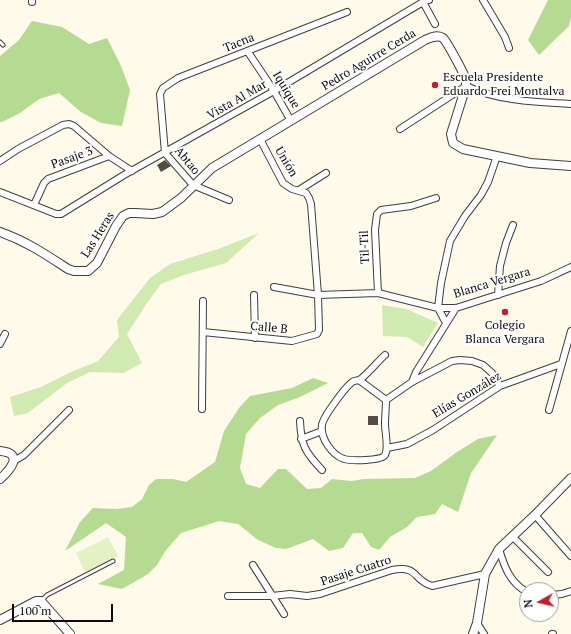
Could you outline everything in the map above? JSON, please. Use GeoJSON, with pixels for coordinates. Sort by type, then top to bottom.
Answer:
{"type":"FeatureCollection","features":[{"type":"Feature","properties":{"kind":"street"},"geometry":{"type":"LineString","coordinates":[[483,0],[506,37],[509,48]]}},
{"type":"Feature","properties":{"kind":"street"},"geometry":{"type":"LineString","coordinates":[[426,1],[435,24]]}},
{"type":"Feature","properties":{"kind":"street","name":"Vista Al Mar"},"geometry":{"type":"LineString","coordinates":[[34,205],[56,214],[60,214],[132,171],[274,91],[426,1]]}},
{"type":"Feature","properties":{"kind":"street","name":"Tacna"},"geometry":{"type":"LineString","coordinates":[[161,113],[160,94],[163,88],[178,78],[248,52],[347,12]]}},
{"type":"Feature","properties":{"kind":"street","name":"Pedro Aguirre Cerda"},"geometry":{"type":"LineString","coordinates":[[193,185],[212,168],[431,37],[438,36],[443,38],[464,75],[466,86]]}},
{"type":"Feature","properties":{"kind":"street","name":"Iquique"},"geometry":{"type":"LineString","coordinates":[[248,52],[291,120]]}},
{"type":"Feature","properties":{"kind":"street"},"geometry":{"type":"LineString","coordinates":[[466,86],[516,100],[571,104]]}},
{"type":"Feature","properties":{"kind":"street"},"geometry":{"type":"LineString","coordinates":[[400,129],[466,86]]}},
{"type":"Feature","properties":{"kind":"street"},"geometry":{"type":"LineString","coordinates":[[466,86],[451,134],[453,143],[463,149],[530,163],[571,166]]}},
{"type":"Feature","properties":{"kind":"street","name":"Abtao"},"geometry":{"type":"LineString","coordinates":[[161,113],[165,153],[193,185],[229,200]]}},
{"type":"Feature","properties":{"kind":"street"},"geometry":{"type":"LineString","coordinates":[[0,162],[18,149],[63,125],[69,124],[74,126],[109,156],[132,171]]}},
{"type":"Feature","properties":{"kind":"street","name":"Unión"},"geometry":{"type":"LineString","coordinates":[[260,139],[283,183],[292,189],[299,190]]}},
{"type":"Feature","properties":{"kind":"street","name":"Pasaje 3"},"geometry":{"type":"LineString","coordinates":[[34,205],[44,183],[48,179],[109,156]]}},
{"type":"Feature","properties":{"kind":"street"},"geometry":{"type":"LineString","coordinates":[[446,323],[438,308],[441,283],[450,241],[465,216],[481,195],[488,182],[497,156]]}},
{"type":"Feature","properties":{"kind":"street"},"geometry":{"type":"LineString","coordinates":[[299,190],[326,173]]}},
{"type":"Feature","properties":{"kind":"street","name":"Las Heras"},"geometry":{"type":"LineString","coordinates":[[0,232],[20,239],[68,269],[85,272],[93,268],[97,263],[116,226],[123,216],[129,213],[153,214],[162,212],[181,198],[193,185]]}},
{"type":"Feature","properties":{"kind":"street"},"geometry":{"type":"LineString","coordinates":[[299,190],[306,193],[311,204],[318,295]]}},
{"type":"Feature","properties":{"kind":"street"},"geometry":{"type":"LineString","coordinates":[[0,192],[34,205]]}},
{"type":"Feature","properties":{"kind":"street","name":"Til-Til"},"geometry":{"type":"LineString","coordinates":[[378,293],[375,230],[377,214],[381,210],[412,206],[436,198]]}},
{"type":"Feature","properties":{"kind":"street"},"geometry":{"type":"LineString","coordinates":[[498,295],[500,266],[506,243],[513,225]]}},
{"type":"Feature","properties":{"kind":"street","name":"Blanca Vergara"},"geometry":{"type":"LineString","coordinates":[[274,287],[318,295],[378,293],[438,308],[456,308],[541,281],[571,267]]}},
{"type":"Feature","properties":{"kind":"street"},"geometry":{"type":"LineString","coordinates":[[254,295],[255,338]]}},
{"type":"Feature","properties":{"kind":"street","name":"Calle B"},"geometry":{"type":"LineString","coordinates":[[203,332],[292,341],[316,334],[319,330],[318,295]]}},
{"type":"Feature","properties":{"kind":"street"},"geometry":{"type":"LineString","coordinates":[[202,409],[203,301]]}},
{"type":"Feature","properties":{"kind":"street"},"geometry":{"type":"LineString","coordinates":[[412,382],[416,372],[456,308]]}},
{"type":"Feature","properties":{"kind":"street"},"geometry":{"type":"LineString","coordinates":[[549,410],[571,331]]}},
{"type":"Feature","properties":{"kind":"street"},"geometry":{"type":"LineString","coordinates":[[0,344],[5,334]]}},
{"type":"Feature","properties":{"kind":"street"},"geometry":{"type":"LineString","coordinates":[[385,354],[359,380],[352,382],[325,418],[322,431],[329,447],[335,454],[344,459],[355,460],[378,459],[385,455],[387,448],[385,425],[386,400]]}},
{"type":"Feature","properties":{"kind":"street"},"geometry":{"type":"LineString","coordinates":[[386,400],[412,382],[452,361],[460,360],[483,365],[492,373],[500,386]]}},
{"type":"Feature","properties":{"kind":"street","name":"Elías González"},"geometry":{"type":"LineString","coordinates":[[387,448],[407,444],[433,430],[500,386],[561,364]]}},
{"type":"Feature","properties":{"kind":"street"},"geometry":{"type":"LineString","coordinates":[[359,380],[386,400]]}},
{"type":"Feature","properties":{"kind":"street"},"geometry":{"type":"LineString","coordinates":[[14,461],[24,455],[69,410]]}},
{"type":"Feature","properties":{"kind":"street"},"geometry":{"type":"LineString","coordinates":[[300,421],[301,439],[309,456],[322,470]]}},
{"type":"Feature","properties":{"kind":"street"},"geometry":{"type":"LineString","coordinates":[[301,439],[322,431]]}},
{"type":"Feature","properties":{"kind":"street"},"geometry":{"type":"LineString","coordinates":[[0,451],[10,453],[13,456],[14,461],[10,471],[0,479]]}},
{"type":"Feature","properties":{"kind":"street"},"geometry":{"type":"LineString","coordinates":[[473,634],[477,623],[485,574],[499,549],[536,515],[571,478]]}},
{"type":"Feature","properties":{"kind":"street"},"geometry":{"type":"LineString","coordinates":[[536,515],[571,556]]}},
{"type":"Feature","properties":{"kind":"street"},"geometry":{"type":"LineString","coordinates":[[512,536],[548,572]]}},
{"type":"Feature","properties":{"kind":"street"},"geometry":{"type":"LineString","coordinates":[[499,549],[504,567],[514,583],[519,586]]}},
{"type":"Feature","properties":{"kind":"street"},"geometry":{"type":"LineString","coordinates":[[253,565],[284,614]]}},
{"type":"Feature","properties":{"kind":"street","name":"Pasaje Cuatro"},"geometry":{"type":"LineString","coordinates":[[228,596],[272,596],[290,594],[307,596],[320,594],[402,568],[410,569],[426,584],[432,586],[485,574]]}},
{"type":"Feature","properties":{"kind":"street"},"geometry":{"type":"LineString","coordinates":[[559,594],[571,592]]}},
{"type":"Feature","properties":{"kind":"street"},"geometry":{"type":"LineString","coordinates":[[0,620],[39,601],[70,634]]}},
{"type":"Feature","properties":{"kind":"street"},"geometry":{"type":"LineString","coordinates":[[477,623],[484,634]]}},
{"type":"Feature","properties":{"kind":"lane"},"geometry":{"type":"LineString","coordinates":[[39,601],[47,595],[114,561]]}},
{"type":"Feature","properties":{"kind":"green space"},"geometry":{"type":"Polygon","coordinates":[[[548,0],[571,0],[571,17],[569,26],[539,55],[528,40],[548,0]]]}},
{"type":"Feature","properties":{"kind":"green space"},"geometry":{"type":"Polygon","coordinates":[[[32,21],[62,27],[89,44],[107,38],[121,66],[130,90],[122,126],[101,123],[81,112],[59,93],[39,99],[20,113],[0,122],[0,56],[19,40],[32,21]]]}},
{"type":"Feature","properties":{"kind":"green space"},"geometry":{"type":"Polygon","coordinates":[[[259,233],[226,263],[184,275],[161,284],[127,334],[142,363],[123,373],[90,372],[67,383],[28,413],[14,416],[10,397],[41,387],[98,361],[119,337],[117,320],[150,278],[170,264],[218,249],[259,233]]]}},
{"type":"Feature","properties":{"kind":"green space"},"geometry":{"type":"Polygon","coordinates":[[[382,305],[406,309],[438,323],[423,347],[407,337],[383,336],[382,305]]]}},
{"type":"Feature","properties":{"kind":"green space"},"geometry":{"type":"Polygon","coordinates":[[[313,378],[328,383],[300,397],[278,405],[260,418],[246,434],[240,468],[246,484],[260,488],[278,469],[286,469],[307,489],[321,488],[332,479],[351,481],[364,479],[415,478],[431,471],[478,439],[497,435],[471,473],[458,512],[442,504],[435,514],[417,517],[407,527],[390,537],[379,550],[371,547],[362,533],[353,533],[343,548],[329,551],[313,539],[286,549],[276,548],[258,540],[238,524],[219,521],[181,533],[166,550],[157,565],[148,574],[122,589],[98,584],[124,570],[126,537],[106,523],[65,551],[80,522],[93,508],[117,509],[132,507],[142,499],[149,485],[156,479],[173,479],[186,482],[215,462],[224,431],[239,408],[250,396],[292,388],[313,378]]]}},
{"type":"Feature","properties":{"kind":"green space"},"geometry":{"type":"Polygon","coordinates":[[[108,537],[118,556],[85,572],[76,553],[108,537]]]}},
{"type":"Feature","properties":{"kind":"building"},"geometry":{"type":"Polygon","coordinates":[[[165,160],[171,166],[161,172],[157,165],[165,160]]]}},
{"type":"Feature","properties":{"kind":"building"},"geometry":{"type":"Polygon","coordinates":[[[368,416],[378,416],[378,425],[368,425],[368,416]]]}},
{"type":"Feature","properties":{"kind":"place","name":"Escuela Presidente Eduardo Frei Montalva"},"geometry":{"type":"Point","coordinates":[435,85]}},
{"type":"Feature","properties":{"kind":"place","name":"Colegio Blanca Vergara"},"geometry":{"type":"Point","coordinates":[505,312]}}]}
